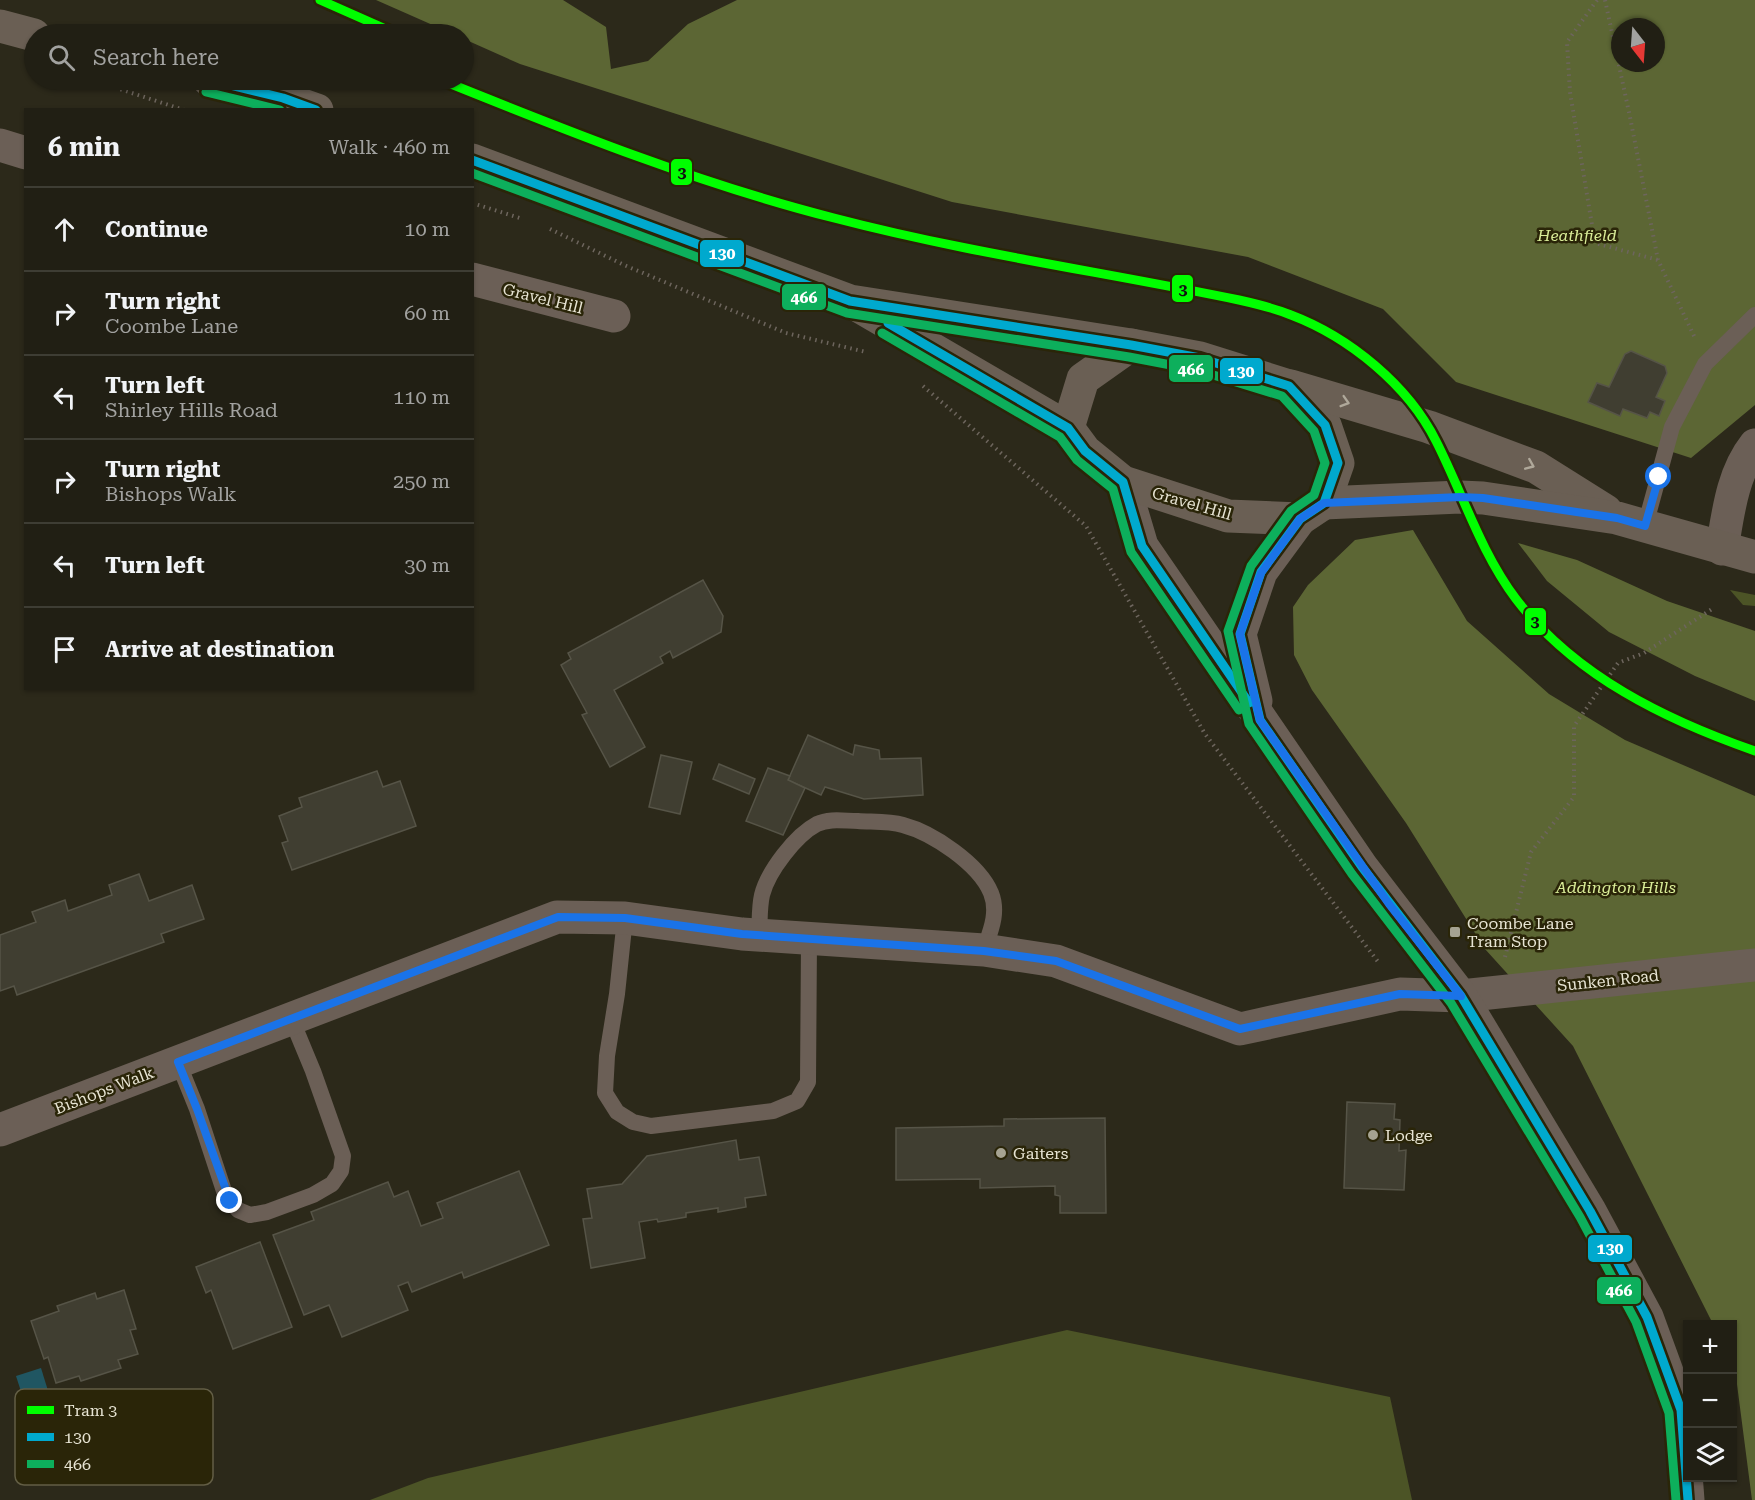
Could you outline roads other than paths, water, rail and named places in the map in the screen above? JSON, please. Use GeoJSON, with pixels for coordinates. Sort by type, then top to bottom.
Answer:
{"type":"FeatureCollection","features":[{"type":"Feature","properties":{"kind":"main road"},"geometry":{"type":"LineString","coordinates":[[0,26],[24,32]]}},
{"type":"Feature","properties":{"kind":"main road"},"geometry":{"type":"LineString","coordinates":[[245,90],[310,108]]}},
{"type":"Feature","properties":{"kind":"main road","name":"Gravel Hill"},"geometry":{"type":"LineString","coordinates":[[474,161],[850,301],[1068,428],[1085,451],[1123,482],[1228,516],[1312,511],[1338,464],[1325,425],[1289,386],[1200,358],[850,301]]}},
{"type":"Feature","properties":{"kind":"main road"},"geometry":{"type":"LineString","coordinates":[[1068,428],[1083,379],[1131,345]]}},
{"type":"Feature","properties":{"kind":"main road"},"geometry":{"type":"LineString","coordinates":[[1289,386],[1429,427],[1536,467],[1631,522]]}},
{"type":"Feature","properties":{"kind":"main road"},"geometry":{"type":"LineString","coordinates":[[1312,511],[1460,497],[1483,498],[1631,522],[1755,557]]}},
{"type":"Feature","properties":{"kind":"street"},"geometry":{"type":"LineString","coordinates":[[0,145],[24,152]]}},
{"type":"Feature","properties":{"kind":"street","name":"Gravel Hill"},"geometry":{"type":"LineString","coordinates":[[474,280],[615,316]]}},
{"type":"Feature","properties":{"kind":"street"},"geometry":{"type":"LineString","coordinates":[[1722,549],[1730,502],[1748,453],[1755,445]]}},
{"type":"Feature","properties":{"kind":"street"},"geometry":{"type":"LineString","coordinates":[[1123,482],[1142,546],[1382,895],[1461,996],[1590,1211],[1647,1317],[1681,1410],[1688,1500]]}},
{"type":"Feature","properties":{"kind":"street"},"geometry":{"type":"LineString","coordinates":[[1260,720],[1240,634],[1261,573],[1312,511]]}},
{"type":"Feature","properties":{"kind":"street","name":"Bishops Walk"},"geometry":{"type":"LineString","coordinates":[[0,1130],[558,917],[625,918],[759,936],[984,951],[1056,961],[1240,1029],[1400,994],[1461,996]]}},
{"type":"Feature","properties":{"kind":"street","name":"Sunken Road"},"geometry":{"type":"LineString","coordinates":[[1461,996],[1755,965]]}},
{"type":"Feature","properties":{"kind":"lane"},"geometry":{"type":"LineString","coordinates":[[1631,522],[1672,427],[1705,364],[1755,315]]}},
{"type":"Feature","properties":{"kind":"lane"},"geometry":{"type":"LineString","coordinates":[[759,936],[762,894],[784,855],[800,837],[817,825],[831,820],[876,822],[903,825],[931,836],[982,877],[992,894],[995,911],[984,951]]}},
{"type":"Feature","properties":{"kind":"lane"},"geometry":{"type":"LineString","coordinates":[[625,918],[605,1093],[617,1112],[633,1122],[651,1126],[773,1111],[797,1101],[807,1082],[809,940]]}},
{"type":"Feature","properties":{"kind":"lane"},"geometry":{"type":"LineString","coordinates":[[178,1062],[197,1109],[224,1191],[238,1210],[250,1215],[267,1212],[332,1184],[341,1171],[343,1156],[313,1071],[291,1018]]}},
{"type":"Feature","properties":{"kind":"water"},"geometry":{"type":"Polygon","coordinates":[[[41,1368],[47,1389],[20,1389],[16,1376],[41,1368]]]}},
{"type":"Feature","properties":{"kind":"tram line","name":"3"},"geometry":{"type":"LineString","coordinates":[[320,0],[374,24]]}},
{"type":"Feature","properties":{"kind":"tram line","name":"3"},"geometry":{"type":"LineString","coordinates":[[466,90],[636,156],[734,189],[834,218],[935,242],[1246,302],[1278,310],[1313,324],[1375,365],[1410,401],[1436,441],[1492,562],[1516,599],[1540,626],[1566,651],[1594,673],[1624,692],[1688,725],[1755,751]]}},
{"type":"Feature","properties":{"kind":"place","name":"Coombe Lane Tram Stop"},"geometry":{"type":"Point","coordinates":[1455,932]}},
{"type":"Feature","properties":{"kind":"place","name":"Lodge"},"geometry":{"type":"Point","coordinates":[1373,1135]}},
{"type":"Feature","properties":{"kind":"place","name":"Gaiters"},"geometry":{"type":"Point","coordinates":[1001,1153]}},
{"type":"Feature","properties":{"kind":"park label","name":"Heathfield"},"geometry":{"type":"Point","coordinates":[1577,235]}},
{"type":"Feature","properties":{"kind":"park label","name":"Addington Hills"},"geometry":{"type":"Point","coordinates":[1616,887]}}]}
